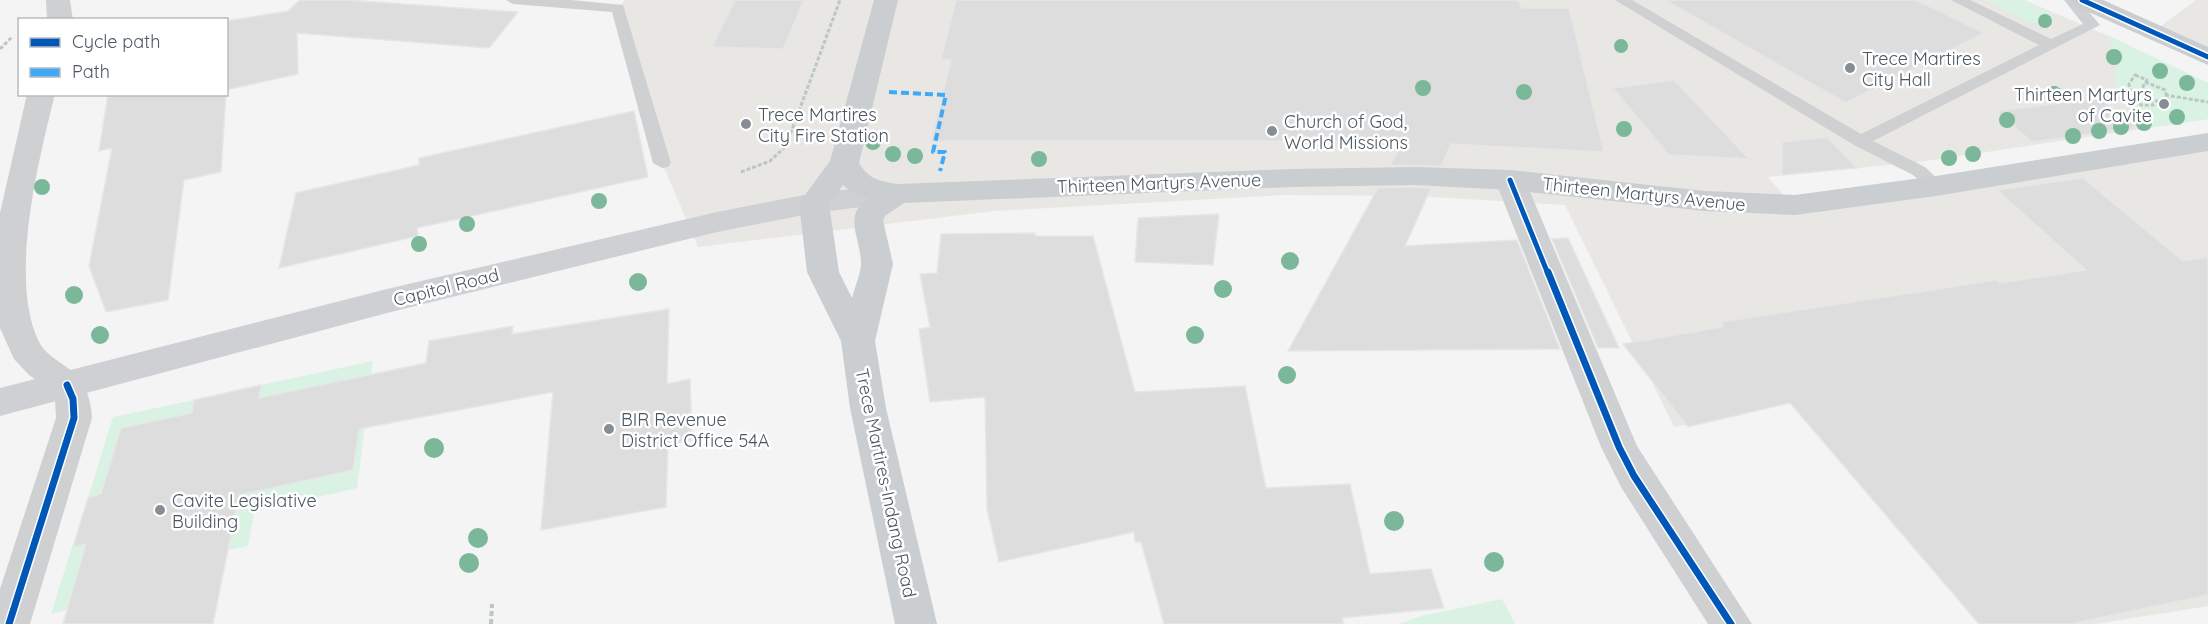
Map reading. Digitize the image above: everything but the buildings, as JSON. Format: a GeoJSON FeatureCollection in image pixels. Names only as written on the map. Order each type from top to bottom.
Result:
{"type":"FeatureCollection","features":[{"type":"Feature","properties":{"kind":"main road"},"geometry":{"type":"LineString","coordinates":[[814,203],[844,163],[885,0]]}},
{"type":"Feature","properties":{"kind":"main road"},"geometry":{"type":"LineString","coordinates":[[2082,0],[2208,57]]}},
{"type":"Feature","properties":{"kind":"main road","name":"Thirteen Martyrs Avenue"},"geometry":{"type":"LineString","coordinates":[[897,194],[1302,178],[1415,176],[1510,180],[1705,201],[1776,206],[1813,205],[2208,142]]}},
{"type":"Feature","properties":{"kind":"main road"},"geometry":{"type":"LineString","coordinates":[[844,163],[851,178],[863,188],[897,194]]}},
{"type":"Feature","properties":{"kind":"main road","name":"Capitol Road"},"geometry":{"type":"LineString","coordinates":[[0,402],[387,301],[717,222],[814,203],[897,194]]}},
{"type":"Feature","properties":{"kind":"main road","name":"Trece Martires-Indang Road"},"geometry":{"type":"LineString","coordinates":[[858,341],[877,264],[868,220],[873,209],[897,194]]}},
{"type":"Feature","properties":{"kind":"main road","name":"Trece Martires-Indang Road"},"geometry":{"type":"LineString","coordinates":[[814,203],[823,272],[858,341],[868,408],[916,624]]}},
{"type":"Feature","properties":{"kind":"street"},"geometry":{"type":"LineString","coordinates":[[58,0],[60,18]]}},
{"type":"Feature","properties":{"kind":"street"},"geometry":{"type":"LineString","coordinates":[[9,624],[74,418],[74,399],[67,385],[26,350],[10,309],[7,284],[6,254],[9,223],[40,96]]}},
{"type":"Feature","properties":{"kind":"street"},"geometry":{"type":"LineString","coordinates":[[1510,180],[1619,447],[1634,476],[1731,624]]}},
{"type":"Feature","properties":{"kind":"lane"},"geometry":{"type":"LineString","coordinates":[[513,0],[621,4],[662,163]]}},
{"type":"Feature","properties":{"kind":"lane"},"geometry":{"type":"LineString","coordinates":[[1622,0],[1860,141],[1919,171],[1936,186]]}},
{"type":"Feature","properties":{"kind":"lane"},"geometry":{"type":"LineString","coordinates":[[1958,0],[2051,45]]}},
{"type":"Feature","properties":{"kind":"lane"},"geometry":{"type":"LineString","coordinates":[[1860,141],[2092,25],[2071,0]]}},
{"type":"Feature","properties":{"kind":"path"},"geometry":{"type":"LineString","coordinates":[[741,172],[770,161],[786,146],[840,0]]}},
{"type":"Feature","properties":{"kind":"path"},"geometry":{"type":"LineString","coordinates":[[0,49],[12,37]]}},
{"type":"Feature","properties":{"kind":"path"},"geometry":{"type":"LineString","coordinates":[[2145,82],[2141,90],[2149,101],[2152,105],[2141,105],[2129,88],[2135,75],[2164,90],[2168,101],[2149,101]]}},
{"type":"Feature","properties":{"kind":"path"},"geometry":{"type":"LineString","coordinates":[[2165,95],[2208,102]]}},
{"type":"Feature","properties":{"kind":"path"},"geometry":{"type":"LineString","coordinates":[[491,624],[492,604]]}},
{"type":"Feature","properties":{"kind":"shaded area"},"geometry":{"type":"Polygon","coordinates":[[[625,0],[2024,0],[2109,36],[2208,83],[2208,119],[1919,162],[1768,177],[1792,205],[2208,142],[2208,606],[2096,624],[1979,624],[1790,403],[1674,427],[1565,205],[1417,196],[1284,195],[994,211],[698,247],[662,163],[618,8],[625,0]]]}},
{"type":"Feature","properties":{"kind":"shaded area"},"geometry":{"type":"Polygon","coordinates":[[[2196,0],[2208,0],[2208,57],[2153,32],[2196,0]]]}},
{"type":"Feature","properties":{"kind":"green space"},"geometry":{"type":"Polygon","coordinates":[[[1986,0],[2024,0],[2052,14],[2054,21],[2037,23],[2028,21],[1986,0]]]}},
{"type":"Feature","properties":{"kind":"green space"},"geometry":{"type":"Polygon","coordinates":[[[2109,36],[2208,83],[2208,119],[2149,128],[2127,107],[2117,92],[2114,84],[2118,65],[2109,36]]]}},
{"type":"Feature","properties":{"kind":"green space"},"geometry":{"type":"Polygon","coordinates":[[[373,361],[357,488],[254,512],[248,546],[228,550],[239,495],[353,470],[368,376],[259,398],[261,385],[373,361]]]}},
{"type":"Feature","properties":{"kind":"green space"},"geometry":{"type":"Polygon","coordinates":[[[194,400],[192,413],[121,428],[101,494],[88,498],[113,417],[194,400]]]}},
{"type":"Feature","properties":{"kind":"green space"},"geometry":{"type":"Polygon","coordinates":[[[86,544],[67,610],[51,614],[72,547],[86,544]]]}},
{"type":"Feature","properties":{"kind":"green space"},"geometry":{"type":"Polygon","coordinates":[[[1502,599],[1515,624],[1399,624],[1421,616],[1502,599]]]}},
{"type":"Feature","properties":{"kind":"marked path"},"geometry":{"type":"LineString","coordinates":[[889,92],[946,95],[933,152],[945,152],[940,171]]}},
{"type":"Feature","properties":{"kind":"cycle path"},"geometry":{"type":"LineString","coordinates":[[2082,0],[2208,57]]}},
{"type":"Feature","properties":{"kind":"cycle path"},"geometry":{"type":"LineString","coordinates":[[1510,180],[1619,447],[1634,476],[1731,624]]}},
{"type":"Feature","properties":{"kind":"cycle path"},"geometry":{"type":"LineString","coordinates":[[9,624],[74,418],[73,399],[67,385]]}},
{"type":"Feature","properties":{"kind":"place","name":"Trece Martires City Hall"},"geometry":{"type":"Point","coordinates":[1850,68]}},
{"type":"Feature","properties":{"kind":"place","name":"Thirteen Martyrs of Cavite"},"geometry":{"type":"Point","coordinates":[2164,104]}},
{"type":"Feature","properties":{"kind":"place","name":"Trece Martires City Fire Station"},"geometry":{"type":"Point","coordinates":[746,124]}},
{"type":"Feature","properties":{"kind":"place","name":"Church of God, World Missions"},"geometry":{"type":"Point","coordinates":[1272,131]}},
{"type":"Feature","properties":{"kind":"place","name":"BIR Revenue District Office 54A"},"geometry":{"type":"Point","coordinates":[609,429]}},
{"type":"Feature","properties":{"kind":"place","name":"Cavite Legislative Building"},"geometry":{"type":"Point","coordinates":[160,510]}}]}
